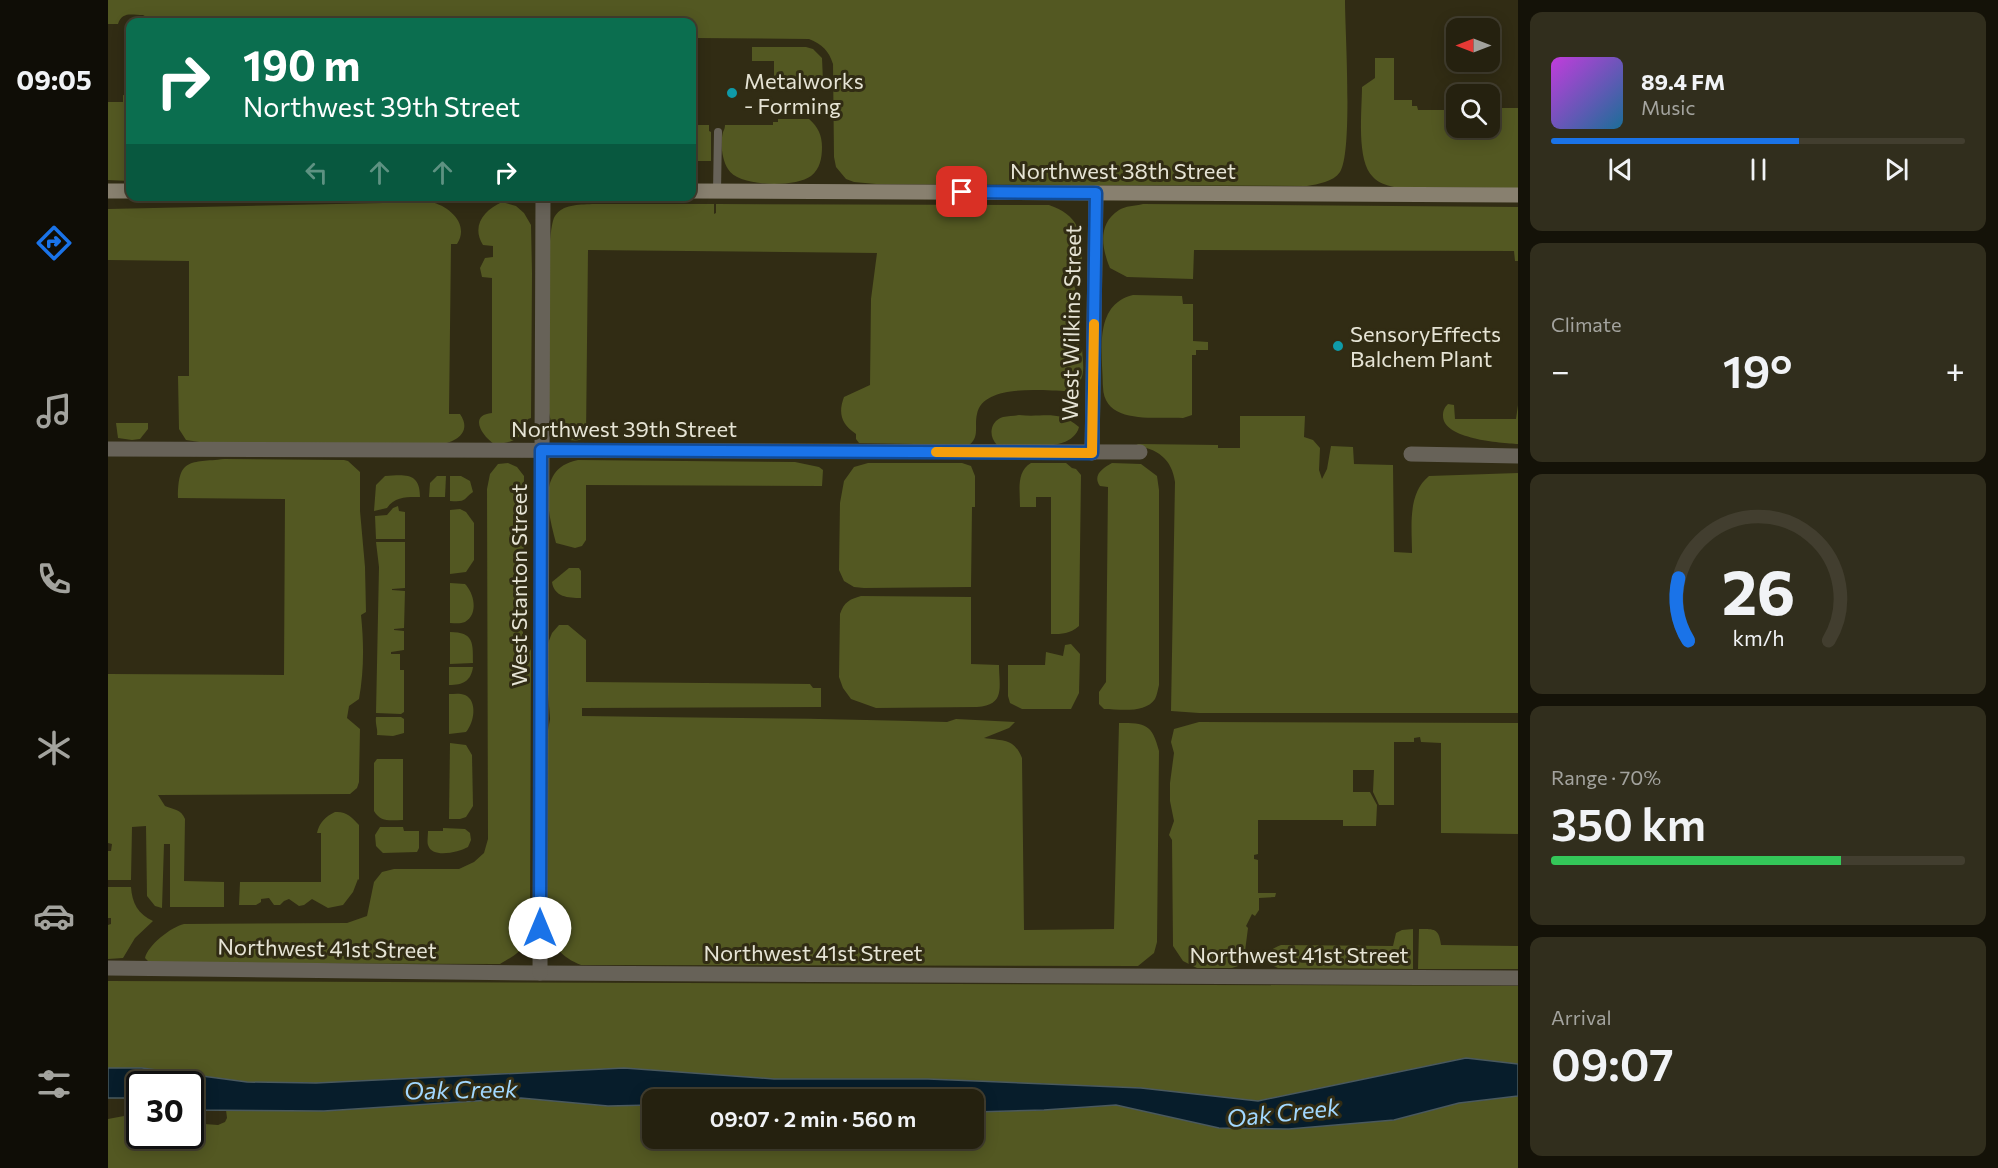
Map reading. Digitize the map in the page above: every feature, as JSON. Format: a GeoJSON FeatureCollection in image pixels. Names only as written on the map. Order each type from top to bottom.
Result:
{"type":"FeatureCollection","features":[{"type":"Feature","properties":{"kind":"main road"},"geometry":{"type":"LineString","coordinates":[[108,191],[126,191]]}},
{"type":"Feature","properties":{"kind":"main road","name":"Northwest 38th Street"},"geometry":{"type":"LineString","coordinates":[[696,191],[1518,195]]}},
{"type":"Feature","properties":{"kind":"street","name":"West Wilkins Street"},"geometry":{"type":"LineString","coordinates":[[1092,453],[1096,193]]}},
{"type":"Feature","properties":{"kind":"street","name":"West Stanton Street"},"geometry":{"type":"LineString","coordinates":[[540,973],[543,201]]}},
{"type":"Feature","properties":{"kind":"street","name":"Northwest 39th Street"},"geometry":{"type":"LineString","coordinates":[[108,449],[1140,452]]}},
{"type":"Feature","properties":{"kind":"street"},"geometry":{"type":"LineString","coordinates":[[1411,454],[1518,456]]}},
{"type":"Feature","properties":{"kind":"street","name":"Northwest 41st Street"},"geometry":{"type":"LineString","coordinates":[[108,968],[540,973],[1518,978]]}},
{"type":"Feature","properties":{"kind":"lane"},"geometry":{"type":"LineString","coordinates":[[717,132],[717,191]]}},
{"type":"Feature","properties":{"kind":"green space"},"geometry":{"type":"Polygon","coordinates":[[[108,0],[1345,0],[1346,141],[1340,172],[1325,182],[1307,186],[876,184],[854,182],[846,179],[836,167],[834,157],[833,64],[824,48],[809,39],[696,38],[696,18],[148,18],[131,14],[122,17],[118,24],[108,24],[108,0]]]}},
{"type":"Feature","properties":{"kind":"green space"},"geometry":{"type":"Polygon","coordinates":[[[752,47],[813,49],[822,58],[823,81],[791,81],[791,85],[774,86],[774,61],[752,61],[752,47]]]}},
{"type":"Feature","properties":{"kind":"green space"},"geometry":{"type":"Polygon","coordinates":[[[1375,58],[1394,58],[1394,100],[1412,100],[1412,106],[1417,106],[1418,110],[1446,110],[1446,138],[1500,138],[1500,108],[1518,108],[1518,188],[1394,187],[1382,184],[1375,179],[1364,159],[1361,121],[1362,87],[1375,78],[1375,58]]]}},
{"type":"Feature","properties":{"kind":"green space"},"geometry":{"type":"Polygon","coordinates":[[[123,95],[126,95],[126,181],[108,180],[108,102],[123,102],[123,95]]]}},
{"type":"Feature","properties":{"kind":"green space"},"geometry":{"type":"Polygon","coordinates":[[[778,119],[809,119],[817,128],[822,151],[817,170],[803,180],[780,184],[754,182],[734,175],[728,169],[723,156],[722,141],[725,125],[773,125],[773,122],[778,122],[778,119]]]}},
{"type":"Feature","properties":{"kind":"green space"},"geometry":{"type":"Polygon","coordinates":[[[696,125],[709,125],[711,161],[696,161],[696,125]]]}},
{"type":"Feature","properties":{"kind":"green space"},"geometry":{"type":"Polygon","coordinates":[[[431,202],[451,212],[456,217],[461,230],[457,244],[451,244],[449,414],[460,414],[464,426],[461,435],[441,444],[206,443],[186,440],[179,429],[178,376],[189,376],[189,261],[108,260],[108,209],[431,202]]]}},
{"type":"Feature","properties":{"kind":"green space"},"geometry":{"type":"Polygon","coordinates":[[[502,202],[516,206],[524,213],[531,225],[531,418],[528,419],[523,431],[516,439],[494,444],[485,436],[479,421],[481,417],[492,413],[492,278],[482,277],[480,268],[485,258],[493,257],[493,246],[483,245],[478,231],[485,214],[502,202]]]}},
{"type":"Feature","properties":{"kind":"green space"},"geometry":{"type":"Polygon","coordinates":[[[714,204],[714,214],[716,204],[1049,205],[1067,214],[1080,234],[1082,262],[1075,268],[1076,342],[1082,348],[1083,374],[1078,383],[1067,391],[1015,391],[990,397],[982,404],[977,414],[976,435],[969,445],[859,443],[856,434],[844,422],[841,408],[844,397],[870,385],[871,299],[877,253],[588,250],[586,436],[577,440],[568,439],[556,431],[549,413],[549,249],[552,228],[558,212],[571,206],[714,204]]]}},
{"type":"Feature","properties":{"kind":"green space"},"geometry":{"type":"Polygon","coordinates":[[[1143,204],[1518,207],[1518,261],[1515,261],[1514,251],[1194,250],[1193,279],[1127,277],[1110,268],[1105,253],[1104,229],[1107,222],[1119,210],[1143,204]]]}},
{"type":"Feature","properties":{"kind":"green space"},"geometry":{"type":"Polygon","coordinates":[[[1133,295],[1182,296],[1183,304],[1193,304],[1193,341],[1208,342],[1208,350],[1196,350],[1196,355],[1192,355],[1192,415],[1183,418],[1134,416],[1112,408],[1106,399],[1103,387],[1102,346],[1105,320],[1111,309],[1120,301],[1133,295]]]}},
{"type":"Feature","properties":{"kind":"green space"},"geometry":{"type":"Polygon","coordinates":[[[1448,404],[1454,405],[1455,419],[1516,419],[1518,405],[1518,444],[1474,438],[1452,430],[1446,424],[1443,416],[1448,404]]]}},
{"type":"Feature","properties":{"kind":"green space"},"geometry":{"type":"Polygon","coordinates":[[[1057,416],[1079,427],[1074,436],[1056,445],[997,445],[992,437],[995,422],[1003,417],[1057,416]]]}},
{"type":"Feature","properties":{"kind":"green space"},"geometry":{"type":"Polygon","coordinates":[[[1240,416],[1305,416],[1304,437],[1313,440],[1320,448],[1319,470],[1322,479],[1327,469],[1331,446],[1353,447],[1354,464],[1393,465],[1394,552],[1412,553],[1414,501],[1422,483],[1429,476],[1518,473],[1518,713],[1199,713],[1171,711],[1175,482],[1171,467],[1162,456],[1150,449],[1135,446],[1138,444],[1218,445],[1218,448],[1240,448],[1240,416]]]}},
{"type":"Feature","properties":{"kind":"green space"},"geometry":{"type":"Polygon","coordinates":[[[116,423],[148,423],[148,429],[140,439],[118,438],[116,423]]]}},
{"type":"Feature","properties":{"kind":"green space"},"geometry":{"type":"Polygon","coordinates":[[[224,459],[344,460],[360,472],[366,612],[361,615],[363,657],[359,699],[349,706],[347,718],[360,729],[359,782],[357,788],[350,794],[158,795],[165,806],[179,812],[185,819],[184,881],[224,882],[224,907],[170,907],[170,844],[164,844],[162,908],[155,906],[147,896],[146,826],[132,827],[131,880],[108,880],[108,851],[111,851],[112,844],[108,843],[108,674],[284,675],[285,499],[178,498],[180,475],[188,465],[195,462],[224,459]]]}},
{"type":"Feature","properties":{"kind":"green space"},"geometry":{"type":"Polygon","coordinates":[[[578,460],[795,462],[823,470],[822,486],[586,485],[586,540],[582,546],[575,548],[556,543],[548,506],[548,493],[550,482],[556,472],[565,465],[578,460]]]}},
{"type":"Feature","properties":{"kind":"green space"},"geometry":{"type":"Polygon","coordinates":[[[508,463],[517,467],[524,476],[523,644],[528,645],[531,651],[530,920],[526,943],[519,951],[500,964],[150,963],[145,958],[155,942],[184,924],[347,923],[367,916],[374,882],[382,872],[394,869],[459,869],[474,862],[484,853],[488,839],[487,489],[490,474],[498,464],[508,463]]]}},
{"type":"Feature","properties":{"kind":"green space"},"geometry":{"type":"Polygon","coordinates":[[[868,463],[962,463],[971,466],[975,476],[975,507],[972,507],[971,587],[864,588],[854,587],[844,581],[839,570],[840,503],[844,481],[854,467],[868,463]]]}},
{"type":"Feature","properties":{"kind":"green space"},"geometry":{"type":"Polygon","coordinates":[[[1031,463],[1066,463],[1081,475],[1079,626],[1066,633],[1051,634],[1051,497],[1036,497],[1036,507],[1020,507],[1021,476],[1031,463]]]}},
{"type":"Feature","properties":{"kind":"green space"},"geometry":{"type":"Polygon","coordinates":[[[1112,463],[1141,464],[1157,476],[1159,490],[1159,685],[1151,704],[1131,710],[1104,709],[1099,704],[1099,692],[1106,682],[1108,487],[1100,486],[1097,478],[1102,470],[1112,463]]]}},
{"type":"Feature","properties":{"kind":"green space"},"geometry":{"type":"Polygon","coordinates":[[[385,476],[405,476],[414,479],[420,497],[398,499],[387,508],[374,511],[376,485],[385,476]]]}},
{"type":"Feature","properties":{"kind":"green space"},"geometry":{"type":"Polygon","coordinates":[[[437,476],[446,476],[445,497],[429,497],[430,483],[437,476]]]}},
{"type":"Feature","properties":{"kind":"green space"},"geometry":{"type":"Polygon","coordinates":[[[450,476],[461,476],[470,481],[473,492],[462,501],[450,501],[450,476]]]}},
{"type":"Feature","properties":{"kind":"green space"},"geometry":{"type":"Polygon","coordinates":[[[398,506],[399,511],[405,512],[405,539],[376,539],[375,516],[387,515],[398,506]]]}},
{"type":"Feature","properties":{"kind":"green space"},"geometry":{"type":"Polygon","coordinates":[[[460,509],[466,512],[474,523],[474,560],[466,572],[450,574],[450,510],[460,509]]]}},
{"type":"Feature","properties":{"kind":"green space"},"geometry":{"type":"Polygon","coordinates":[[[376,542],[405,542],[405,588],[392,589],[405,591],[404,628],[394,629],[404,631],[404,650],[391,652],[391,654],[400,654],[400,670],[404,670],[404,712],[401,714],[376,713],[379,567],[376,542]]]}},
{"type":"Feature","properties":{"kind":"green space"},"geometry":{"type":"Polygon","coordinates":[[[569,568],[579,568],[581,571],[581,598],[562,596],[553,587],[552,582],[569,568]]]}},
{"type":"Feature","properties":{"kind":"green space"},"geometry":{"type":"Polygon","coordinates":[[[450,583],[465,584],[473,598],[474,609],[465,622],[450,623],[450,583]]]}},
{"type":"Feature","properties":{"kind":"green space"},"geometry":{"type":"Polygon","coordinates":[[[861,596],[971,597],[971,664],[999,665],[1000,687],[997,699],[986,706],[977,707],[876,708],[851,699],[839,677],[840,614],[848,602],[861,596]]]}},
{"type":"Feature","properties":{"kind":"green space"},"geometry":{"type":"Polygon","coordinates":[[[559,625],[568,625],[586,640],[586,682],[810,684],[813,688],[821,688],[821,707],[582,708],[582,716],[947,722],[956,719],[1015,722],[1009,728],[984,738],[1002,740],[1011,744],[1022,758],[1024,930],[1114,929],[1119,723],[1146,727],[1154,735],[1159,751],[1157,942],[1154,953],[1138,966],[581,965],[574,962],[559,950],[546,926],[547,736],[550,719],[548,643],[552,633],[559,625]]]}},
{"type":"Feature","properties":{"kind":"green space"},"geometry":{"type":"Polygon","coordinates":[[[450,632],[464,634],[468,637],[472,644],[473,663],[450,664],[450,632]]]}},
{"type":"Feature","properties":{"kind":"green space"},"geometry":{"type":"Polygon","coordinates":[[[1071,644],[1080,654],[1079,693],[1071,709],[1022,709],[1010,703],[1008,665],[1045,665],[1046,652],[1063,656],[1065,645],[1071,644]]]}},
{"type":"Feature","properties":{"kind":"green space"},"geometry":{"type":"Polygon","coordinates":[[[449,667],[473,667],[466,681],[449,685],[449,667]]]}},
{"type":"Feature","properties":{"kind":"green space"},"geometry":{"type":"Polygon","coordinates":[[[449,694],[465,695],[472,702],[473,718],[466,732],[449,734],[449,694]]]}},
{"type":"Feature","properties":{"kind":"green space"},"geometry":{"type":"Polygon","coordinates":[[[376,717],[401,717],[404,719],[404,733],[393,736],[377,735],[376,717]]]}},
{"type":"Feature","properties":{"kind":"green space"},"geometry":{"type":"Polygon","coordinates":[[[1199,722],[1518,723],[1518,834],[1441,833],[1441,743],[1421,742],[1420,737],[1414,738],[1414,742],[1394,742],[1394,805],[1379,805],[1373,792],[1374,770],[1353,770],[1353,792],[1370,792],[1377,805],[1376,826],[1343,826],[1343,820],[1258,820],[1258,854],[1254,855],[1254,859],[1258,860],[1258,893],[1276,893],[1275,897],[1259,898],[1259,910],[1255,916],[1252,914],[1246,926],[1248,928],[1244,959],[1238,966],[1197,968],[1183,961],[1173,946],[1172,840],[1169,835],[1174,821],[1170,801],[1170,783],[1174,753],[1171,742],[1174,729],[1199,722]]]}},
{"type":"Feature","properties":{"kind":"green space"},"geometry":{"type":"Polygon","coordinates":[[[450,743],[466,745],[472,755],[473,806],[466,817],[460,819],[449,819],[450,743]]]}},
{"type":"Feature","properties":{"kind":"green space"},"geometry":{"type":"Polygon","coordinates":[[[377,759],[403,759],[403,820],[383,819],[374,811],[374,763],[377,759]]]}},
{"type":"Feature","properties":{"kind":"green space"},"geometry":{"type":"Polygon","coordinates":[[[335,812],[348,815],[359,825],[359,880],[343,905],[328,908],[312,899],[299,906],[289,899],[280,905],[274,905],[269,898],[261,899],[261,902],[256,905],[239,905],[240,882],[321,882],[321,833],[317,833],[323,820],[335,812]]]}},
{"type":"Feature","properties":{"kind":"green space"},"geometry":{"type":"Polygon","coordinates":[[[380,827],[403,827],[404,831],[419,831],[417,852],[383,853],[376,846],[375,835],[380,827]]]}},
{"type":"Feature","properties":{"kind":"green space"},"geometry":{"type":"Polygon","coordinates":[[[443,828],[465,829],[470,833],[471,840],[468,847],[446,853],[430,849],[428,831],[443,831],[443,828]]]}},
{"type":"Feature","properties":{"kind":"green space"},"geometry":{"type":"Polygon","coordinates":[[[108,887],[131,887],[137,907],[143,915],[153,921],[135,938],[123,958],[108,959],[108,925],[111,924],[111,918],[108,918],[108,887]]]}},
{"type":"Feature","properties":{"kind":"green space"},"geometry":{"type":"Polygon","coordinates":[[[1413,929],[1413,969],[1278,968],[1266,959],[1270,951],[1281,945],[1393,946],[1396,933],[1413,929]]]}},
{"type":"Feature","properties":{"kind":"green space"},"geometry":{"type":"Polygon","coordinates":[[[1419,929],[1437,932],[1441,945],[1518,946],[1518,969],[1418,969],[1419,929]]]}},
{"type":"Feature","properties":{"kind":"green space"},"geometry":{"type":"Polygon","coordinates":[[[108,981],[1518,986],[1518,1064],[1465,1058],[1258,1101],[1141,1088],[928,1079],[316,1083],[247,1082],[204,1076],[204,1071],[108,1068],[108,981]]]}},
{"type":"Feature","properties":{"kind":"green space"},"geometry":{"type":"Polygon","coordinates":[[[1518,1096],[1518,1168],[108,1168],[108,1119],[126,1116],[126,1149],[204,1149],[204,1124],[218,1125],[225,1122],[226,1110],[324,1111],[521,1098],[608,1106],[642,1105],[642,1149],[984,1149],[984,1112],[1116,1105],[1219,1128],[1394,1120],[1459,1103],[1518,1096]]]}},
{"type":"Feature","properties":{"kind":"water","name":"Oak Creek"},"geometry":{"type":"Polygon","coordinates":[[[1466,1058],[1518,1064],[1518,1096],[1459,1103],[1394,1120],[1289,1129],[1219,1128],[1116,1105],[984,1112],[984,1089],[642,1089],[642,1105],[608,1106],[521,1098],[324,1111],[204,1110],[204,1076],[247,1082],[316,1083],[624,1068],[774,1079],[928,1079],[1141,1088],[1258,1101],[1466,1058]]]}},
{"type":"Feature","properties":{"kind":"water","name":"Oak Creek"},"geometry":{"type":"Polygon","coordinates":[[[108,1068],[142,1068],[164,1071],[126,1071],[126,1099],[108,1098],[108,1068]]]}},
{"type":"Feature","properties":{"kind":"slow traffic"},"geometry":{"type":"LineString","coordinates":[[936,452],[1092,453],[1094,324]]}},
{"type":"Feature","properties":{"kind":"place","name":"Metalworks - Forming"},"geometry":{"type":"Point","coordinates":[732,93]}},
{"type":"Feature","properties":{"kind":"place","name":"SensoryEffects Balchem Plant"},"geometry":{"type":"Point","coordinates":[1338,346]}},
{"type":"Feature","properties":{"kind":"route"},"geometry":{"type":"LineString","coordinates":[[540,928],[541,450],[1092,453],[1096,193],[962,192]]}}]}
